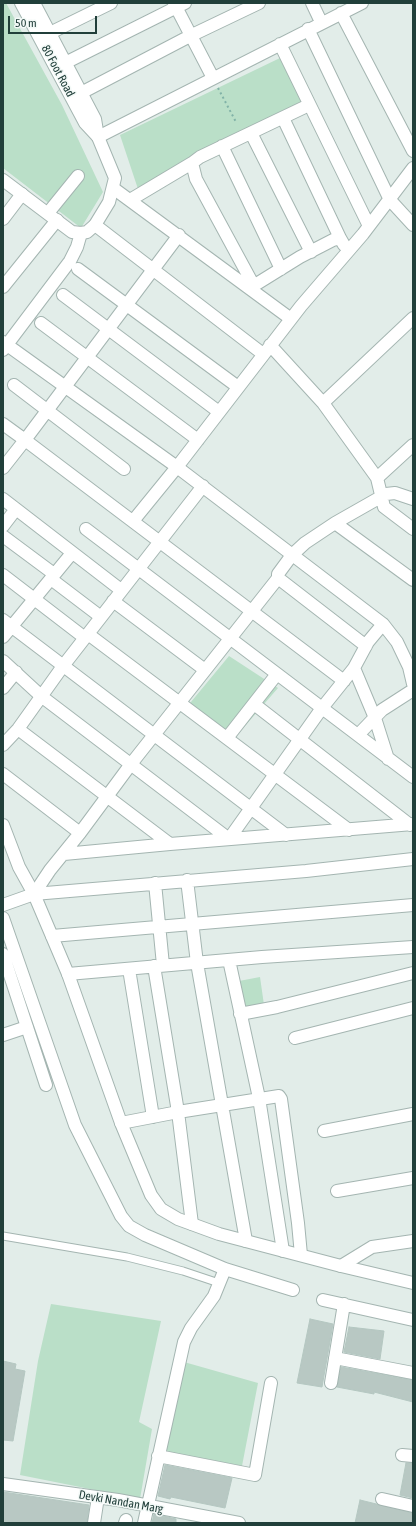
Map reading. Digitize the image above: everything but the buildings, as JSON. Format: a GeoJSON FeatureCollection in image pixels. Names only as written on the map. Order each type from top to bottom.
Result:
{"type":"FeatureCollection","features":[{"type":"Feature","properties":{"kind":"street","name":"80 Foot Road"},"geometry":{"type":"LineString","coordinates":[[21,3],[85,124],[98,136]]}},
{"type":"Feature","properties":{"kind":"street"},"geometry":{"type":"LineString","coordinates":[[50,33],[111,3]]}},
{"type":"Feature","properties":{"kind":"street"},"geometry":{"type":"LineString","coordinates":[[81,93],[190,36],[259,3]]}},
{"type":"Feature","properties":{"kind":"street"},"geometry":{"type":"LineString","coordinates":[[312,3],[321,22]]}},
{"type":"Feature","properties":{"kind":"street"},"geometry":{"type":"LineString","coordinates":[[98,136],[321,22],[362,3]]}},
{"type":"Feature","properties":{"kind":"street","name":"80 Foot Road"},"geometry":{"type":"LineString","coordinates":[[37,4],[65,63],[95,119],[98,136],[114,183]]}},
{"type":"Feature","properties":{"kind":"street"},"geometry":{"type":"LineString","coordinates":[[65,63],[178,5],[190,36],[214,78]]}},
{"type":"Feature","properties":{"kind":"street"},"geometry":{"type":"LineString","coordinates":[[341,13],[413,151]]}},
{"type":"Feature","properties":{"kind":"street"},"geometry":{"type":"LineString","coordinates":[[308,29],[390,200],[413,225]]}},
{"type":"Feature","properties":{"kind":"street"},"geometry":{"type":"LineString","coordinates":[[280,44],[369,226]]}},
{"type":"Feature","properties":{"kind":"street"},"geometry":{"type":"LineString","coordinates":[[130,200],[195,160],[310,105]]}},
{"type":"Feature","properties":{"kind":"street"},"geometry":{"type":"LineString","coordinates":[[283,118],[340,238],[348,251]]}},
{"type":"Feature","properties":{"kind":"street"},"geometry":{"type":"LineString","coordinates":[[251,133],[311,252]]}},
{"type":"Feature","properties":{"kind":"street"},"geometry":{"type":"LineString","coordinates":[[222,146],[282,269]]}},
{"type":"Feature","properties":{"kind":"street"},"geometry":{"type":"LineString","coordinates":[[192,163],[196,179],[252,287]]}},
{"type":"Feature","properties":{"kind":"street"},"geometry":{"type":"LineString","coordinates":[[133,521],[177,467],[317,285],[369,226],[413,168]]}},
{"type":"Feature","properties":{"kind":"street"},"geometry":{"type":"LineString","coordinates":[[3,287],[53,216],[78,176]]}},
{"type":"Feature","properties":{"kind":"street"},"geometry":{"type":"LineString","coordinates":[[3,180],[53,216],[72,232],[87,232],[95,225],[109,202],[114,183]]}},
{"type":"Feature","properties":{"kind":"street"},"geometry":{"type":"LineString","coordinates":[[114,183],[130,200],[252,287],[291,319]]}},
{"type":"Feature","properties":{"kind":"street"},"geometry":{"type":"LineString","coordinates":[[3,219],[22,194]]}},
{"type":"Feature","properties":{"kind":"street"},"geometry":{"type":"LineString","coordinates":[[95,225],[153,270],[267,350],[323,402],[377,478],[384,507],[413,528]]}},
{"type":"Feature","properties":{"kind":"street"},"geometry":{"type":"LineString","coordinates":[[81,232],[77,247],[70,261],[4,346],[65,386],[203,486],[383,624],[397,642],[409,667],[413,684]]}},
{"type":"Feature","properties":{"kind":"street"},"geometry":{"type":"LineString","coordinates":[[3,468],[126,304],[180,235]]}},
{"type":"Feature","properties":{"kind":"street"},"geometry":{"type":"LineString","coordinates":[[252,287],[311,252],[340,238]]}},
{"type":"Feature","properties":{"kind":"street"},"geometry":{"type":"LineString","coordinates":[[78,269],[238,387]]}},
{"type":"Feature","properties":{"kind":"street"},"geometry":{"type":"LineString","coordinates":[[63,295],[219,412]]}},
{"type":"Feature","properties":{"kind":"street"},"geometry":{"type":"LineString","coordinates":[[323,402],[413,318]]}},
{"type":"Feature","properties":{"kind":"street"},"geometry":{"type":"LineString","coordinates":[[41,323],[198,440]]}},
{"type":"Feature","properties":{"kind":"street"},"geometry":{"type":"LineString","coordinates":[[14,385],[124,469]]}},
{"type":"Feature","properties":{"kind":"street"},"geometry":{"type":"LineString","coordinates":[[3,424],[344,681]]}},
{"type":"Feature","properties":{"kind":"street"},"geometry":{"type":"LineString","coordinates":[[377,478],[413,445]]}},
{"type":"Feature","properties":{"kind":"street"},"geometry":{"type":"LineString","coordinates":[[3,745],[18,728],[101,616],[203,486]]}},
{"type":"Feature","properties":{"kind":"street"},"geometry":{"type":"LineString","coordinates":[[34,894],[50,870],[107,798],[131,764],[278,578],[280,571],[292,555],[317,534],[381,497],[396,493],[413,499]]}},
{"type":"Feature","properties":{"kind":"street"},"geometry":{"type":"LineString","coordinates":[[3,499],[121,590]]}},
{"type":"Feature","properties":{"kind":"street"},"geometry":{"type":"LineString","coordinates":[[3,526],[16,510]]}},
{"type":"Feature","properties":{"kind":"street"},"geometry":{"type":"LineString","coordinates":[[335,523],[413,580]]}},
{"type":"Feature","properties":{"kind":"street"},"geometry":{"type":"LineString","coordinates":[[86,529],[413,777]]}},
{"type":"Feature","properties":{"kind":"street"},"geometry":{"type":"LineString","coordinates":[[3,536],[101,616]]}},
{"type":"Feature","properties":{"kind":"street"},"geometry":{"type":"LineString","coordinates":[[3,637],[7,623],[35,599],[72,553]]}},
{"type":"Feature","properties":{"kind":"street"},"geometry":{"type":"LineString","coordinates":[[3,575],[228,738],[349,830]]}},
{"type":"Feature","properties":{"kind":"street"},"geometry":{"type":"LineString","coordinates":[[278,578],[366,646]]}},
{"type":"Feature","properties":{"kind":"street"},"geometry":{"type":"LineString","coordinates":[[113,601],[206,670]]}},
{"type":"Feature","properties":{"kind":"street"},"geometry":{"type":"LineString","coordinates":[[7,623],[286,835]]}},
{"type":"Feature","properties":{"kind":"street"},"geometry":{"type":"LineString","coordinates":[[229,839],[322,708],[354,668],[366,646],[383,624]]}},
{"type":"Feature","properties":{"kind":"street"},"geometry":{"type":"LineString","coordinates":[[3,661],[42,696],[229,839]]}},
{"type":"Feature","properties":{"kind":"street"},"geometry":{"type":"LineString","coordinates":[[354,668],[375,718],[388,759]]}},
{"type":"Feature","properties":{"kind":"street"},"geometry":{"type":"LineString","coordinates":[[3,688],[16,672]]}},
{"type":"Feature","properties":{"kind":"street"},"geometry":{"type":"LineString","coordinates":[[228,738],[277,674]]}},
{"type":"Feature","properties":{"kind":"street"},"geometry":{"type":"LineString","coordinates":[[358,736],[382,710],[413,690]]}},
{"type":"Feature","properties":{"kind":"street"},"geometry":{"type":"LineString","coordinates":[[254,704],[411,825]]}},
{"type":"Feature","properties":{"kind":"street"},"geometry":{"type":"LineString","coordinates":[[18,728],[107,798],[170,844]]}},
{"type":"Feature","properties":{"kind":"street"},"geometry":{"type":"LineString","coordinates":[[3,774],[80,833]]}},
{"type":"Feature","properties":{"kind":"street"},"geometry":{"type":"LineString","coordinates":[[3,825],[19,867],[34,894],[68,974],[121,1123],[151,1195],[156,1202],[168,1214],[192,1224],[283,1251],[413,1283]]}},
{"type":"Feature","properties":{"kind":"street"},"geometry":{"type":"LineString","coordinates":[[64,854],[229,839],[411,825]]}},
{"type":"Feature","properties":{"kind":"street"},"geometry":{"type":"LineString","coordinates":[[3,905],[34,894],[306,871],[413,859]]}},
{"type":"Feature","properties":{"kind":"street"},"geometry":{"type":"LineString","coordinates":[[187,880],[198,963],[246,1241]]}},
{"type":"Feature","properties":{"kind":"street"},"geometry":{"type":"LineString","coordinates":[[155,883],[159,927],[158,965],[192,1224]]}},
{"type":"Feature","properties":{"kind":"street"},"geometry":{"type":"LineString","coordinates":[[52,936],[413,905]]}},
{"type":"Feature","properties":{"kind":"street"},"geometry":{"type":"LineString","coordinates":[[3,918],[75,1125],[121,1216],[129,1226],[145,1235],[225,1269],[294,1290]]}},
{"type":"Feature","properties":{"kind":"street"},"geometry":{"type":"LineString","coordinates":[[68,974],[158,965],[413,947]]}},
{"type":"Feature","properties":{"kind":"street"},"geometry":{"type":"LineString","coordinates":[[3,954],[46,1085]]}},
{"type":"Feature","properties":{"kind":"street"},"geometry":{"type":"LineString","coordinates":[[229,960],[259,1098],[283,1251]]}},
{"type":"Feature","properties":{"kind":"street"},"geometry":{"type":"LineString","coordinates":[[130,969],[153,1117]]}},
{"type":"Feature","properties":{"kind":"street"},"geometry":{"type":"LineString","coordinates":[[240,1014],[276,1007],[413,973]]}},
{"type":"Feature","properties":{"kind":"street"},"geometry":{"type":"LineString","coordinates":[[295,1038],[413,1008]]}},
{"type":"Feature","properties":{"kind":"street"},"geometry":{"type":"LineString","coordinates":[[3,1035],[27,1027]]}},
{"type":"Feature","properties":{"kind":"street"},"geometry":{"type":"LineString","coordinates":[[121,1123],[277,1096],[281,1099],[301,1255]]}},
{"type":"Feature","properties":{"kind":"street"},"geometry":{"type":"LineString","coordinates":[[324,1131],[413,1114]]}},
{"type":"Feature","properties":{"kind":"street"},"geometry":{"type":"LineString","coordinates":[[337,1191],[413,1178]]}},
{"type":"Feature","properties":{"kind":"street"},"geometry":{"type":"LineString","coordinates":[[341,1266],[372,1247],[413,1241]]}},
{"type":"Feature","properties":{"kind":"street"},"geometry":{"type":"LineString","coordinates":[[144,1523],[184,1342],[191,1328],[214,1296],[225,1269]]}},
{"type":"Feature","properties":{"kind":"street"},"geometry":{"type":"LineString","coordinates":[[323,1300],[413,1320]]}},
{"type":"Feature","properties":{"kind":"street"},"geometry":{"type":"LineString","coordinates":[[331,1383],[344,1304]]}},
{"type":"Feature","properties":{"kind":"street"},"geometry":{"type":"LineString","coordinates":[[335,1358],[413,1373]]}},
{"type":"Feature","properties":{"kind":"street"},"geometry":{"type":"LineString","coordinates":[[158,1456],[255,1475],[271,1382]]}},
{"type":"Feature","properties":{"kind":"street","name":"Devki Nandan Marg"},"geometry":{"type":"LineString","coordinates":[[3,1484],[98,1497],[239,1523]]}},
{"type":"Feature","properties":{"kind":"street"},"geometry":{"type":"LineString","coordinates":[[94,1523],[98,1497]]}},
{"type":"Feature","properties":{"kind":"street"},"geometry":{"type":"LineString","coordinates":[[382,1499],[413,1506]]}},
{"type":"Feature","properties":{"kind":"lane"},"geometry":{"type":"LineString","coordinates":[[3,1236],[128,1257],[183,1271],[219,1283]]}},
{"type":"Feature","properties":{"kind":"path"},"geometry":{"type":"LineString","coordinates":[[214,78],[236,122]]}},
{"type":"Feature","properties":{"kind":"green space"},"geometry":{"type":"Polygon","coordinates":[[[3,3],[6,3],[62,105],[103,192],[81,228],[3,168],[3,3]]]}},
{"type":"Feature","properties":{"kind":"green space"},"geometry":{"type":"Polygon","coordinates":[[[280,58],[308,110],[211,159],[139,192],[120,135],[280,58]]]}},
{"type":"Feature","properties":{"kind":"green space"},"geometry":{"type":"Polygon","coordinates":[[[229,656],[278,688],[232,741],[186,708],[229,656]]]}},
{"type":"Feature","properties":{"kind":"green space"},"geometry":{"type":"Polygon","coordinates":[[[260,977],[265,1012],[245,1015],[239,981],[260,977]]]}},
{"type":"Feature","properties":{"kind":"green space"},"geometry":{"type":"Polygon","coordinates":[[[51,1304],[161,1321],[139,1422],[152,1429],[140,1499],[20,1475],[38,1361],[51,1304]]]}},
{"type":"Feature","properties":{"kind":"green space"},"geometry":{"type":"Polygon","coordinates":[[[184,1362],[258,1383],[242,1466],[159,1450],[184,1362]]]}}]}
